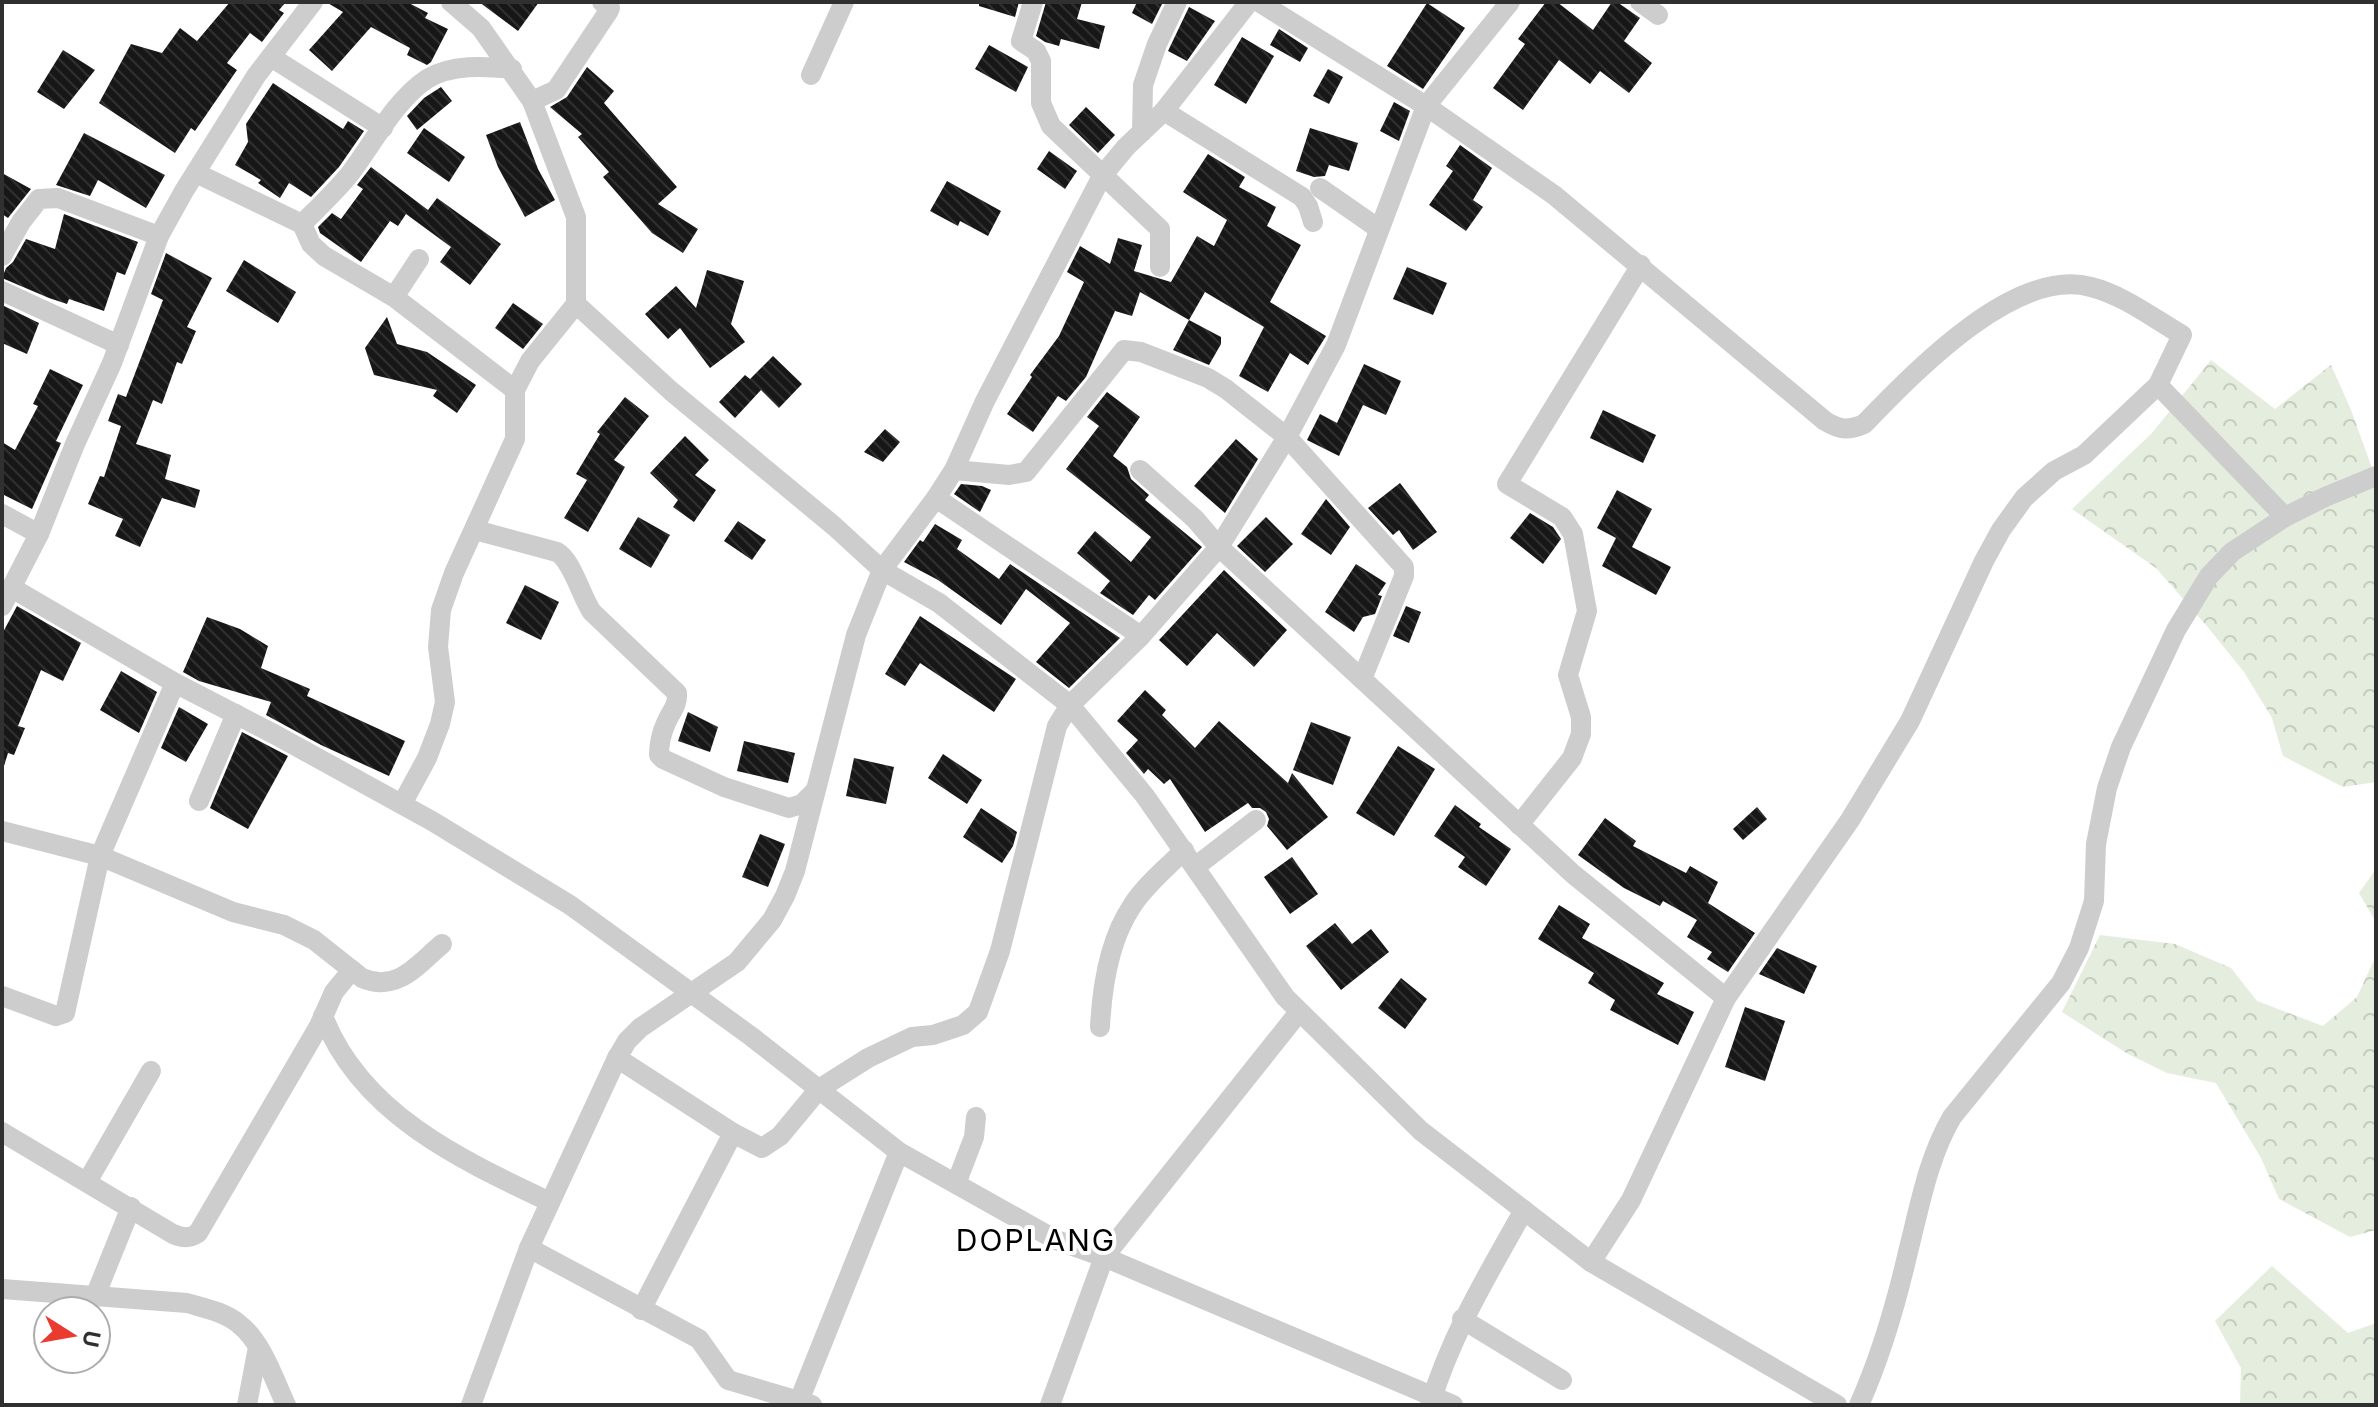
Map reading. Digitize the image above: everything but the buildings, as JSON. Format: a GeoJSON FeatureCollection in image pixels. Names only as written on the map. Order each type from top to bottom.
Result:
{"type":"FeatureCollection","features":[{"type":"Feature","properties":{"kind":"street"},"geometry":{"type":"LineString","coordinates":[[313,2],[256,76],[159,236],[119,345],[39,534],[7,597],[236,714],[402,804],[570,905],[692,993],[899,1152],[1056,1240],[1104,1257],[1431,1400],[1453,1405]]}},
{"type":"Feature","properties":{"kind":"street"},"geometry":{"type":"LineString","coordinates":[[402,804],[427,758],[440,724],[445,702],[438,647],[441,610],[454,573],[515,439],[515,390],[530,361],[576,304],[576,217],[532,101],[481,28],[451,2]]}},
{"type":"Feature","properties":{"kind":"street"},"geometry":{"type":"LineString","coordinates":[[532,101],[556,90],[574,65],[610,8],[602,2]]}},
{"type":"Feature","properties":{"kind":"street"},"geometry":{"type":"LineString","coordinates":[[811,75],[844,2]]}},
{"type":"Feature","properties":{"kind":"street"},"geometry":{"type":"LineString","coordinates":[[1033,2],[1021,41],[1036,51],[1041,61],[1043,111],[1051,126],[1160,229],[1160,267]]}},
{"type":"Feature","properties":{"kind":"street"},"geometry":{"type":"LineString","coordinates":[[1142,132],[1143,85],[1157,44],[1177,2]]}},
{"type":"Feature","properties":{"kind":"street"},"geometry":{"type":"LineString","coordinates":[[471,1405],[529,1248],[627,1041],[640,1028],[737,962],[772,920],[795,871],[856,635],[882,570],[954,470],[985,401],[1102,176],[1126,147],[1164,111],[1249,2]]}},
{"type":"Feature","properties":{"kind":"street"},"geometry":{"type":"LineString","coordinates":[[617,1058],[757,1147],[771,1144],[819,1089],[868,1058],[912,1037],[933,1035],[963,1025],[978,1012],[1000,951],[1057,726],[1070,705],[1141,636],[1222,542],[1287,437],[1336,345],[1426,106],[1510,2]]}},
{"type":"Feature","properties":{"kind":"street"},"geometry":{"type":"LineString","coordinates":[[1640,2],[1658,15]]}},
{"type":"Feature","properties":{"kind":"street"},"geometry":{"type":"LineString","coordinates":[[1269,5],[1426,106],[1554,195],[1839,429],[1852,429],[1864,424],[1925,362],[1967,327],[2030,293],[2065,284],[2093,287],[2182,335],[2158,385],[2084,455],[2054,471],[2024,498],[2001,530],[1910,721],[1850,820],[1726,998],[1631,1200],[1591,1262]]}},
{"type":"Feature","properties":{"kind":"street"},"geometry":{"type":"LineString","coordinates":[[271,57],[383,128]]}},
{"type":"Feature","properties":{"kind":"street"},"geometry":{"type":"LineString","coordinates":[[302,224],[347,178],[403,101],[428,79],[456,68],[491,66],[512,69]]}},
{"type":"Feature","properties":{"kind":"street"},"geometry":{"type":"LineString","coordinates":[[1164,111],[1302,197],[1313,222],[1325,192],[1379,229]]}},
{"type":"Feature","properties":{"kind":"street"},"geometry":{"type":"LineString","coordinates":[[196,173],[302,224],[311,244],[324,256],[394,297],[515,390]]}},
{"type":"Feature","properties":{"kind":"street"},"geometry":{"type":"LineString","coordinates":[[2,256],[21,222],[39,199],[58,198],[159,236]]}},
{"type":"Feature","properties":{"kind":"street"},"geometry":{"type":"LineString","coordinates":[[394,297],[419,259]]}},
{"type":"Feature","properties":{"kind":"street"},"geometry":{"type":"LineString","coordinates":[[1519,825],[1572,758],[1581,734],[1581,717],[1568,675],[1587,611],[1573,534],[1562,517],[1507,484],[1641,265]]}},
{"type":"Feature","properties":{"kind":"street"},"geometry":{"type":"LineString","coordinates":[[2,291],[119,345]]}},
{"type":"Feature","properties":{"kind":"street"},"geometry":{"type":"LineString","coordinates":[[576,304],[671,391],[882,570],[939,603],[1070,705],[1145,796],[1272,981],[1299,1012],[1421,1131],[1591,1262],[1837,1405]]}},
{"type":"Feature","properties":{"kind":"street"},"geometry":{"type":"LineString","coordinates":[[954,470],[1009,475],[1026,472],[1124,350],[1208,378],[1287,437],[1404,567],[1404,576],[1362,679]]}},
{"type":"Feature","properties":{"kind":"street"},"geometry":{"type":"LineString","coordinates":[[2158,385],[2285,517]]}},
{"type":"Feature","properties":{"kind":"street"},"geometry":{"type":"LineString","coordinates":[[1140,470],[1195,519],[1203,519],[1222,542],[1362,679],[1573,874],[1726,998]]}},
{"type":"Feature","properties":{"kind":"street"},"geometry":{"type":"LineString","coordinates":[[1859,1405],[1884,1342],[1928,1171],[1939,1140],[1952,1117],[2061,983],[2079,948],[2094,901],[2096,844],[2107,788],[2121,747],[2176,630],[2209,576],[2232,552],[2285,517],[2376,476]]}},
{"type":"Feature","properties":{"kind":"street"},"geometry":{"type":"LineString","coordinates":[[936,498],[1141,636]]}},
{"type":"Feature","properties":{"kind":"street"},"geometry":{"type":"LineString","coordinates":[[2,514],[39,534]]}},
{"type":"Feature","properties":{"kind":"street"},"geometry":{"type":"LineString","coordinates":[[475,530],[566,557],[592,612],[677,693],[677,705],[666,723],[659,749],[663,759],[724,787],[789,808],[802,804],[814,792]]}},
{"type":"Feature","properties":{"kind":"street"},"geometry":{"type":"LineString","coordinates":[[2,996],[56,1016],[65,1013],[100,856],[175,683]]}},
{"type":"Feature","properties":{"kind":"street"},"geometry":{"type":"LineString","coordinates":[[199,801],[236,714]]}},
{"type":"Feature","properties":{"kind":"street"},"geometry":{"type":"LineString","coordinates":[[1100,1027],[1105,977],[1112,951],[1132,905],[1190,858],[1256,820]]}},
{"type":"Feature","properties":{"kind":"street"},"geometry":{"type":"LineString","coordinates":[[2,831],[100,856],[233,912],[298,931],[371,981],[390,983],[442,944]]}},
{"type":"Feature","properties":{"kind":"street"},"geometry":{"type":"LineString","coordinates":[[2,1132],[173,1234],[188,1238],[198,1233],[338,985],[352,970]]}},
{"type":"Feature","properties":{"kind":"street"},"geometry":{"type":"LineString","coordinates":[[1050,1405],[1104,1257],[1299,1012]]}},
{"type":"Feature","properties":{"kind":"street"},"geometry":{"type":"LineString","coordinates":[[323,1016],[341,1056],[400,1119],[465,1159],[550,1202]]}},
{"type":"Feature","properties":{"kind":"street"},"geometry":{"type":"LineString","coordinates":[[87,1182],[151,1071]]}},
{"type":"Feature","properties":{"kind":"street"},"geometry":{"type":"LineString","coordinates":[[956,1184],[974,1137],[976,1117]]}},
{"type":"Feature","properties":{"kind":"street"},"geometry":{"type":"LineString","coordinates":[[641,1310],[733,1133]]}},
{"type":"Feature","properties":{"kind":"street"},"geometry":{"type":"LineString","coordinates":[[529,1248],[701,1341],[728,1380],[803,1404],[899,1152]]}},
{"type":"Feature","properties":{"kind":"street"},"geometry":{"type":"LineString","coordinates":[[96,1294],[131,1207]]}},
{"type":"Feature","properties":{"kind":"street"},"geometry":{"type":"LineString","coordinates":[[1431,1400],[1462,1319],[1524,1210]]}},
{"type":"Feature","properties":{"kind":"street"},"geometry":{"type":"LineString","coordinates":[[2,1289],[187,1303],[213,1310],[239,1324],[258,1347],[286,1405]]}},
{"type":"Feature","properties":{"kind":"street"},"geometry":{"type":"LineString","coordinates":[[1462,1319],[1562,1380]]}},
{"type":"Feature","properties":{"kind":"street"},"geometry":{"type":"LineString","coordinates":[[247,1405],[258,1347]]}},
{"type":"Feature","properties":{"kind":"green space"},"geometry":{"type":"Polygon","coordinates":[[[2211,360],[2275,409],[2331,365],[2351,410],[2376,479],[2376,782],[2343,787],[2283,756],[2272,718],[2244,672],[2206,625],[2156,568],[2072,509],[2152,433],[2211,360]]]}},
{"type":"Feature","properties":{"kind":"green space"},"geometry":{"type":"Polygon","coordinates":[[[2376,869],[2376,922],[2359,893],[2376,869]]]}},
{"type":"Feature","properties":{"kind":"green space"},"geometry":{"type":"Polygon","coordinates":[[[2100,935],[2175,944],[2231,968],[2257,1001],[2323,1026],[2357,997],[2376,956],[2376,1230],[2350,1237],[2279,1199],[2261,1158],[2216,1083],[2167,1073],[2128,1054],[2062,1012],[2100,935]]]}},
{"type":"Feature","properties":{"kind":"green space"},"geometry":{"type":"Polygon","coordinates":[[[2272,1266],[2348,1333],[2376,1323],[2376,1405],[2240,1405],[2241,1368],[2215,1321],[2272,1266]]]}},
{"type":"Feature","properties":{"kind":"district","name":"DOPLANG"},"geometry":{"type":"Point","coordinates":[1036,1240]}}]}
